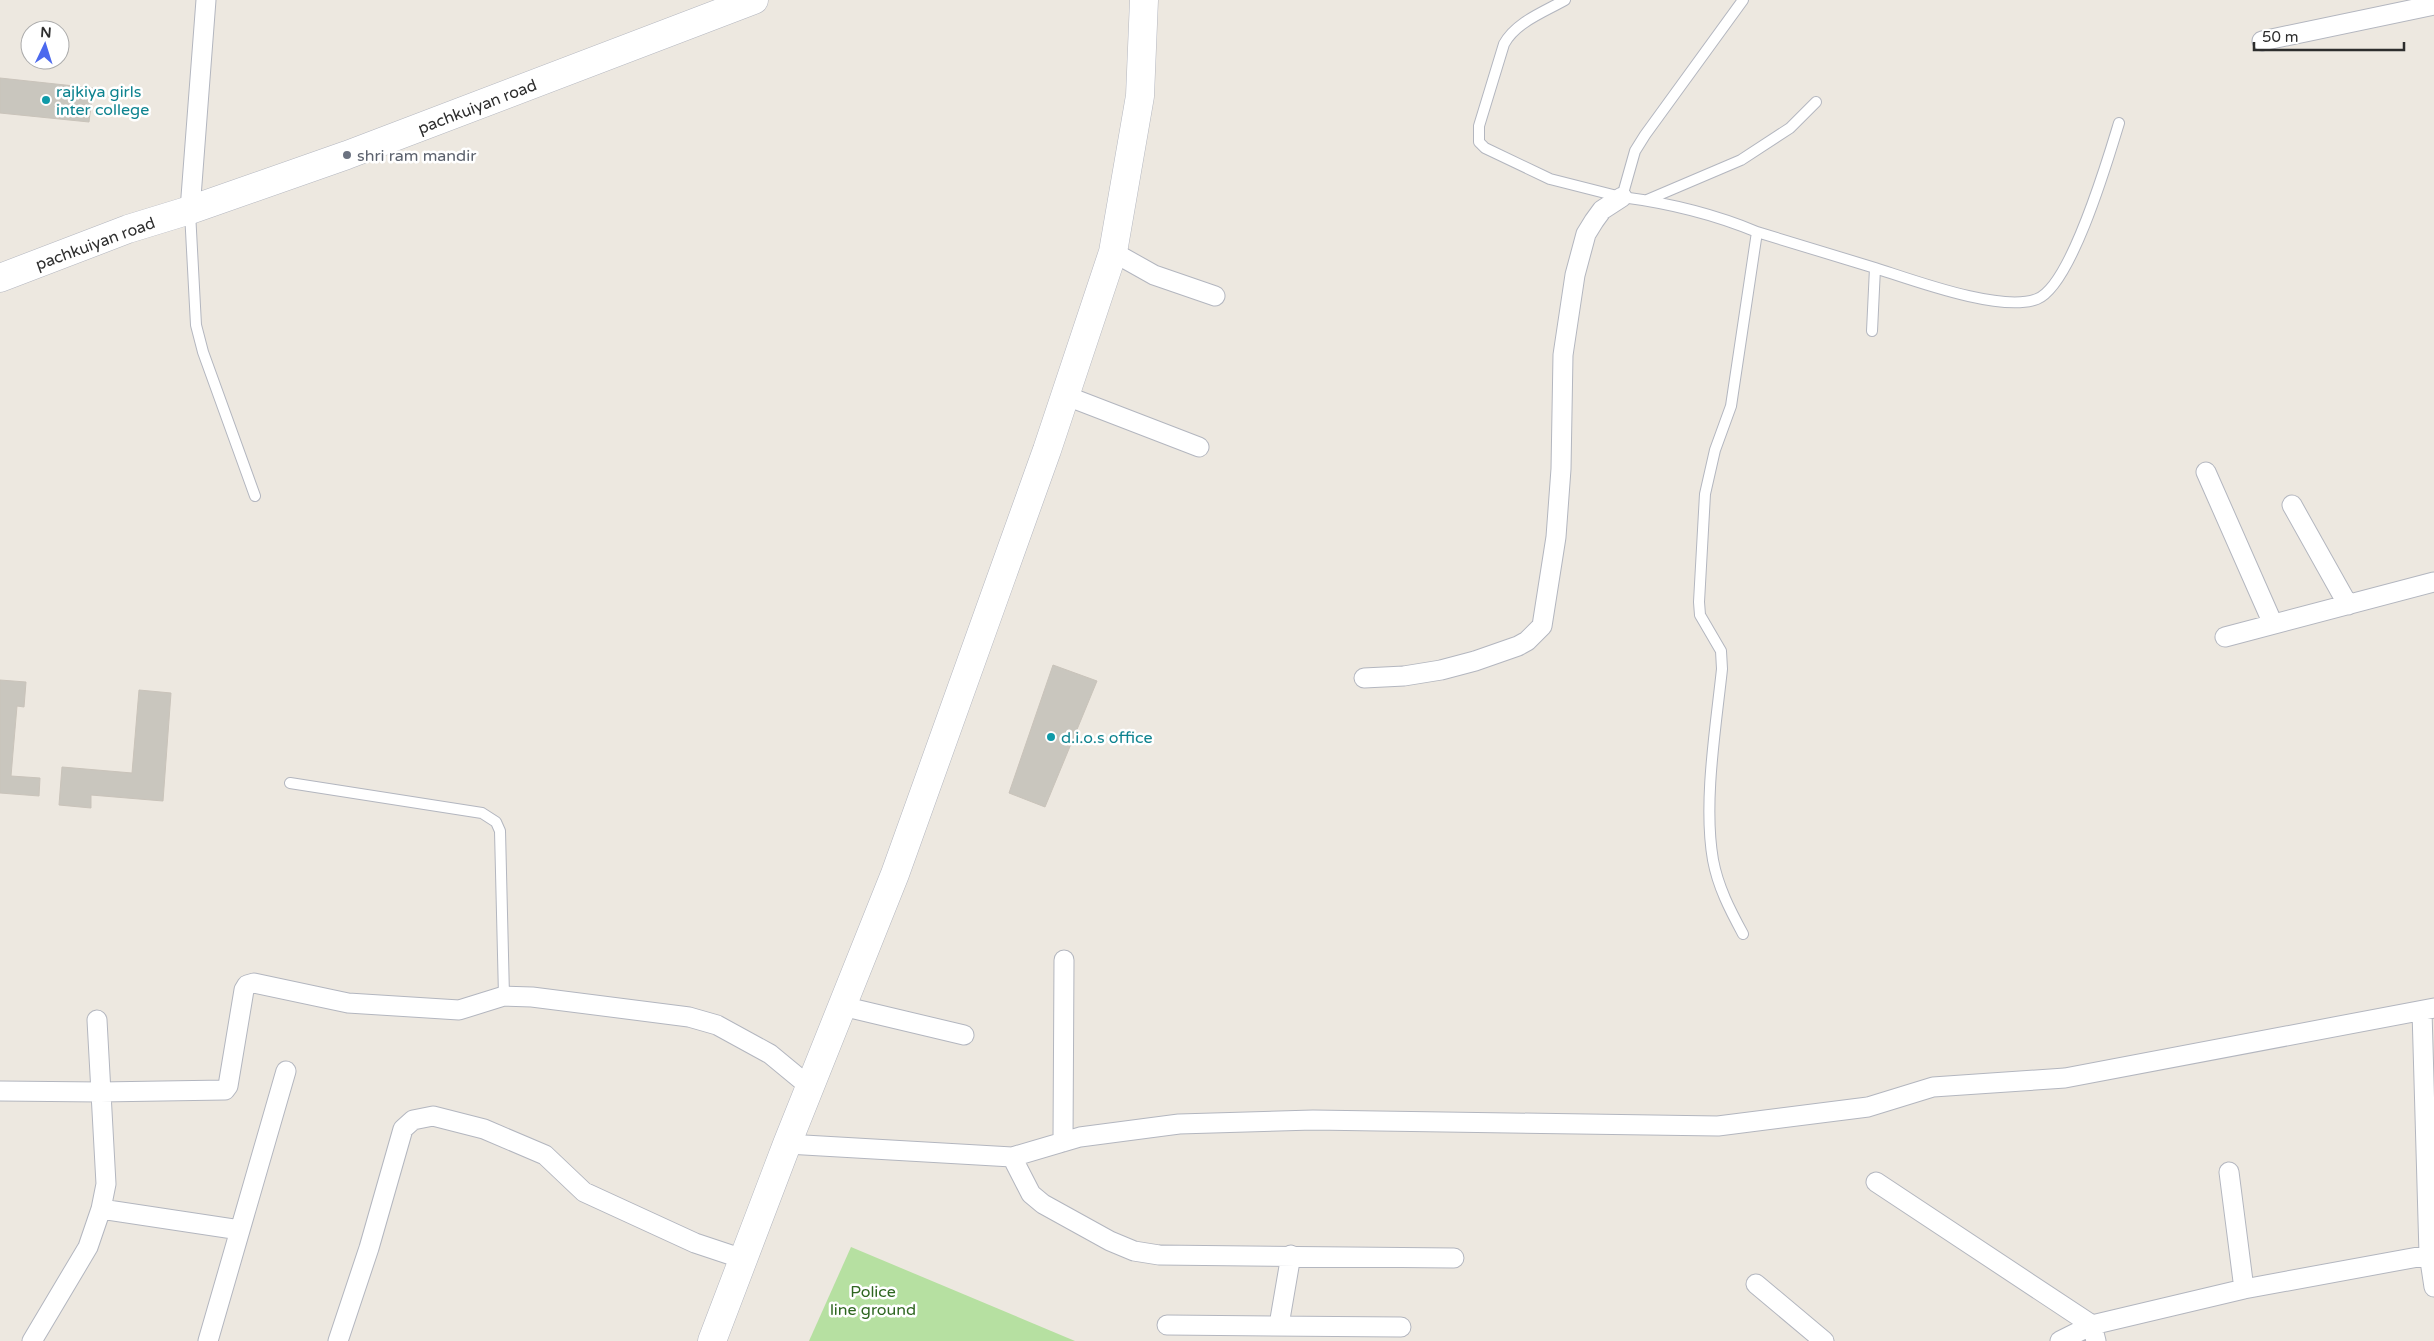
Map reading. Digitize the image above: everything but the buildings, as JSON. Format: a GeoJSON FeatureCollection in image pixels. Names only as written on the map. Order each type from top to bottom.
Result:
{"type":"FeatureCollection","features":[{"type":"Feature","properties":{"kind":"main road","name":"pachkuiyan road"},"geometry":{"type":"LineString","coordinates":[[0,278],[128,229],[190,210],[356,152],[754,0]]}},
{"type":"Feature","properties":{"kind":"main road"},"geometry":{"type":"LineString","coordinates":[[712,1341],[787,1144],[898,865],[1047,450],[1113,252],[1140,96],[1144,0]]}},
{"type":"Feature","properties":{"kind":"street"},"geometry":{"type":"LineString","coordinates":[[190,210],[206,0]]}},
{"type":"Feature","properties":{"kind":"street"},"geometry":{"type":"LineString","coordinates":[[2262,41],[2434,4]]}},
{"type":"Feature","properties":{"kind":"street"},"geometry":{"type":"LineString","coordinates":[[1364,678],[1404,676],[1441,670],[1475,661],[1518,646],[1527,641],[1542,626],[1556,537],[1561,469],[1562,363],[1575,275],[1586,234],[1594,220],[1602,210],[1622,197]]}},
{"type":"Feature","properties":{"kind":"street"},"geometry":{"type":"LineString","coordinates":[[1113,252],[1154,275],[1215,296]]}},
{"type":"Feature","properties":{"kind":"street"},"geometry":{"type":"LineString","coordinates":[[1064,395],[1199,447]]}},
{"type":"Feature","properties":{"kind":"street"},"geometry":{"type":"LineString","coordinates":[[2206,472],[2273,624]]}},
{"type":"Feature","properties":{"kind":"street"},"geometry":{"type":"LineString","coordinates":[[2292,505],[2348,605]]}},
{"type":"Feature","properties":{"kind":"street"},"geometry":{"type":"LineString","coordinates":[[2225,637],[2434,582]]}},
{"type":"Feature","properties":{"kind":"street"},"geometry":{"type":"LineString","coordinates":[[1063,1142],[1064,960]]}},
{"type":"Feature","properties":{"kind":"street"},"geometry":{"type":"LineString","coordinates":[[0,1091],[225,1090],[228,1086],[244,990],[249,984],[254,983],[348,1003],[449,1010],[470,1008],[504,996],[532,996],[698,1020],[716,1026],[770,1054],[810,1087]]}},
{"type":"Feature","properties":{"kind":"street"},"geometry":{"type":"LineString","coordinates":[[842,1006],[964,1035]]}},
{"type":"Feature","properties":{"kind":"street"},"geometry":{"type":"LineString","coordinates":[[787,1144],[1012,1157],[1063,1142],[1100,1134],[1171,1125],[1303,1120],[1718,1126],[1748,1124],[1868,1107],[1933,1087],[2065,1078],[2428,1010],[2431,1254],[2434,1287]]}},
{"type":"Feature","properties":{"kind":"street"},"geometry":{"type":"LineString","coordinates":[[32,1341],[88,1247],[101,1209],[106,1184],[97,1020]]}},
{"type":"Feature","properties":{"kind":"street"},"geometry":{"type":"LineString","coordinates":[[208,1341],[286,1071]]}},
{"type":"Feature","properties":{"kind":"street"},"geometry":{"type":"LineString","coordinates":[[338,1341],[369,1248],[403,1129],[413,1120],[422,1117],[433,1116],[484,1129],[545,1155],[584,1192],[695,1243],[743,1259]]}},
{"type":"Feature","properties":{"kind":"street"},"geometry":{"type":"LineString","coordinates":[[1012,1157],[1030,1194],[1043,1204],[1110,1241],[1134,1251],[1159,1255],[1454,1258]]}},
{"type":"Feature","properties":{"kind":"street"},"geometry":{"type":"LineString","coordinates":[[2229,1172],[2244,1289]]}},
{"type":"Feature","properties":{"kind":"street"},"geometry":{"type":"LineString","coordinates":[[1876,1182],[2094,1333]]}},
{"type":"Feature","properties":{"kind":"street"},"geometry":{"type":"LineString","coordinates":[[101,1209],[240,1230]]}},
{"type":"Feature","properties":{"kind":"street"},"geometry":{"type":"LineString","coordinates":[[2060,1341],[2094,1333],[2244,1289],[2431,1254]]}},
{"type":"Feature","properties":{"kind":"street"},"geometry":{"type":"LineString","coordinates":[[1279,1325],[1291,1255]]}},
{"type":"Feature","properties":{"kind":"street"},"geometry":{"type":"LineString","coordinates":[[1756,1284],[1824,1341]]}},
{"type":"Feature","properties":{"kind":"street"},"geometry":{"type":"LineString","coordinates":[[1167,1325],[1401,1327]]}},
{"type":"Feature","properties":{"kind":"lane"},"geometry":{"type":"LineString","coordinates":[[1565,0],[1523,24],[1508,36],[1479,126],[1479,142],[1485,148],[1550,179],[1622,197],[1647,200],[1723,218],[1757,232],[1938,288],[1988,301],[2026,302],[2039,299],[2052,288],[2078,240],[2104,174],[2119,123]]}},
{"type":"Feature","properties":{"kind":"lane"},"geometry":{"type":"LineString","coordinates":[[1622,197],[1635,151],[1645,134],[1743,0]]}},
{"type":"Feature","properties":{"kind":"lane"},"geometry":{"type":"LineString","coordinates":[[1647,200],[1741,160],[1790,128],[1816,102]]}},
{"type":"Feature","properties":{"kind":"lane"},"geometry":{"type":"LineString","coordinates":[[190,210],[196,325],[203,352],[255,496]]}},
{"type":"Feature","properties":{"kind":"lane"},"geometry":{"type":"LineString","coordinates":[[1743,934],[1724,898],[1713,860],[1709,813],[1722,669],[1721,651],[1700,616],[1699,602],[1706,494],[1714,450],[1731,406],[1757,232]]}},
{"type":"Feature","properties":{"kind":"lane"},"geometry":{"type":"LineString","coordinates":[[1872,331],[1875,268]]}},
{"type":"Feature","properties":{"kind":"lane"},"geometry":{"type":"LineString","coordinates":[[290,783],[482,813],[496,822],[500,831],[504,996]]}},
{"type":"Feature","properties":{"kind":"green space","name":"Police line ground"},"geometry":{"type":"Polygon","coordinates":[[[851,1247],[1075,1341],[809,1341],[851,1247]]]}},
{"type":"Feature","properties":{"kind":"place","name":"rajkiya girls inter college"},"geometry":{"type":"Point","coordinates":[46,100]}},
{"type":"Feature","properties":{"kind":"place","name":"shri ram mandir"},"geometry":{"type":"Point","coordinates":[347,155]}},
{"type":"Feature","properties":{"kind":"place","name":"d.i.o.s office"},"geometry":{"type":"Point","coordinates":[1051,737]}}]}
